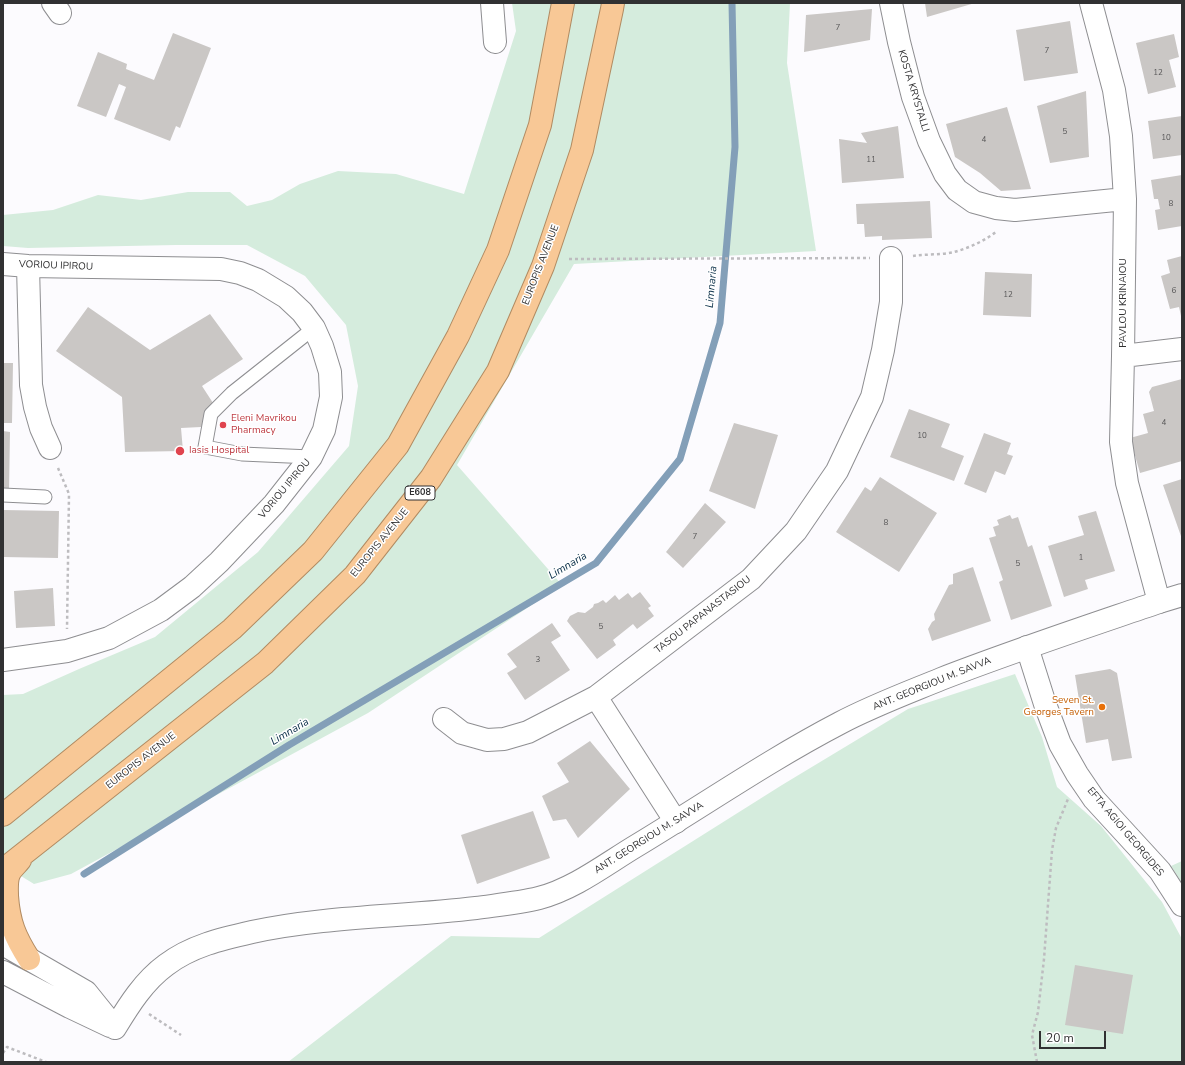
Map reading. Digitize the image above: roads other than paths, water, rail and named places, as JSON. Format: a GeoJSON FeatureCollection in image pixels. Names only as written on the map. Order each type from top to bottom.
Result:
{"type":"FeatureCollection","features":[{"type":"Feature","properties":{"kind":"highway"},"geometry":{"type":"LineString","coordinates":[[3,815],[232,629],[313,551],[398,445],[458,336],[498,250],[540,126],[563,3]]}},
{"type":"Feature","properties":{"kind":"highway","name":"EUROPIS AVENUE"},"geometry":{"type":"LineString","coordinates":[[3,870],[265,663],[355,576],[431,478],[498,371],[543,266],[582,150],[613,3]]}},
{"type":"Feature","properties":{"kind":"highway"},"geometry":{"type":"LineString","coordinates":[[29,850],[9,874],[7,890],[8,912],[13,930],[29,959]]}},
{"type":"Feature","properties":{"kind":"street"},"geometry":{"type":"LineString","coordinates":[[492,3],[495,42]]}},
{"type":"Feature","properties":{"kind":"street","name":"KOSTA KRYSTALLI"},"geometry":{"type":"LineString","coordinates":[[891,3],[913,97],[929,141],[945,174],[957,190],[974,202],[996,208],[1015,210],[1125,199]]}},
{"type":"Feature","properties":{"kind":"street","name":"PAVLOU KRINAIOU"},"geometry":{"type":"LineString","coordinates":[[1095,4],[1114,90],[1121,136],[1125,199],[1124,356],[1121,442],[1127,483],[1159,602]]}},
{"type":"Feature","properties":{"kind":"street","name":"TASOU PAPANASTASIOU"},"geometry":{"type":"LineString","coordinates":[[444,719],[462,733],[487,740],[504,739],[528,732],[596,697],[751,579],[796,531],[836,471],[872,397],[883,350],[891,302],[891,258]]}},
{"type":"Feature","properties":{"kind":"street","name":"VORIOU IPIROU"},"geometry":{"type":"LineString","coordinates":[[3,264],[28,266],[221,269],[240,273],[258,280],[286,297],[302,312],[314,328],[322,346],[330,372],[331,398],[324,430],[311,457],[274,504],[219,562],[192,587],[161,610],[109,638],[67,651],[3,660]]}},
{"type":"Feature","properties":{"kind":"street"},"geometry":{"type":"LineString","coordinates":[[28,266],[31,385],[39,421],[50,448]]}},
{"type":"Feature","properties":{"kind":"street"},"geometry":{"type":"LineString","coordinates":[[1124,356],[1182,349]]}},
{"type":"Feature","properties":{"kind":"street","name":"ANT. GEORGIOU M. SAVVA"},"geometry":{"type":"LineString","coordinates":[[115,1028],[130,1003],[149,980],[164,966],[180,956],[206,944],[274,928],[332,920],[450,911],[500,905],[540,898],[565,889],[676,822],[777,758],[841,722],[894,698],[987,661],[1182,595]]}},
{"type":"Feature","properties":{"kind":"street","name":"EFTA AGIOI GEORGIDES"},"geometry":{"type":"LineString","coordinates":[[1027,647],[1045,704],[1060,744],[1077,774],[1094,799],[1160,871],[1182,905]]}},
{"type":"Feature","properties":{"kind":"street"},"geometry":{"type":"LineString","coordinates":[[596,697],[676,822]]}},
{"type":"Feature","properties":{"kind":"street"},"geometry":{"type":"LineString","coordinates":[[3,944],[86,992],[115,1028]]}},
{"type":"Feature","properties":{"kind":"street"},"geometry":{"type":"LineString","coordinates":[[3,972],[115,1028]]}},
{"type":"Feature","properties":{"kind":"lane"},"geometry":{"type":"LineString","coordinates":[[311,457],[242,454],[205,447],[212,414],[232,393],[314,328]]}},
{"type":"Feature","properties":{"kind":"lane"},"geometry":{"type":"LineString","coordinates":[[3,495],[45,497]]}},
{"type":"Feature","properties":{"kind":"waterway","name":"Limnaria"},"geometry":{"type":"LineString","coordinates":[[84,874],[289,745],[596,563],[680,459],[720,323],[735,147],[732,3]]}},
{"type":"Feature","properties":{"kind":"place","name":"Eleni Mavrikou Pharmacy"},"geometry":{"type":"Point","coordinates":[223,425]}},
{"type":"Feature","properties":{"kind":"place","name":"Iasis Hospital"},"geometry":{"type":"Point","coordinates":[180,451]}},
{"type":"Feature","properties":{"kind":"place","name":"Seven St. Georges Tavern"},"geometry":{"type":"Point","coordinates":[1102,707]}}]}
